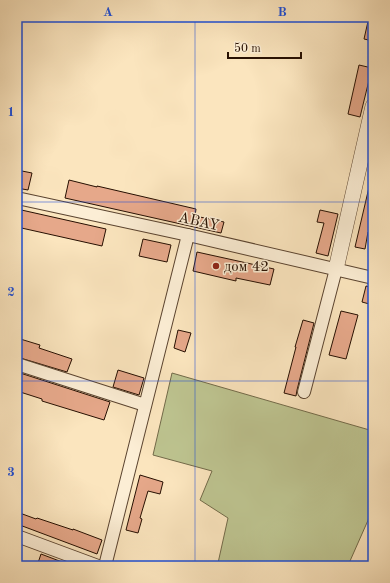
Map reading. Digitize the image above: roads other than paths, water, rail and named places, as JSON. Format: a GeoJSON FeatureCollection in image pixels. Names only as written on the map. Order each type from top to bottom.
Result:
{"type":"FeatureCollection","features":[{"type":"Feature","properties":{"kind":"street"},"geometry":{"type":"LineString","coordinates":[[304,392],[336,269],[373,106]]}},
{"type":"Feature","properties":{"kind":"street","name":"ABAY"},"geometry":{"type":"LineString","coordinates":[[17,198],[188,235],[373,278]]}},
{"type":"Feature","properties":{"kind":"street"},"geometry":{"type":"LineString","coordinates":[[105,566],[188,235]]}},
{"type":"Feature","properties":{"kind":"street"},"geometry":{"type":"LineString","coordinates":[[17,364],[145,405]]}},
{"type":"Feature","properties":{"kind":"street"},"geometry":{"type":"LineString","coordinates":[[17,536],[98,566]]}},
{"type":"Feature","properties":{"kind":"place","name":"дом 42"},"geometry":{"type":"Point","coordinates":[216,266]}}]}
